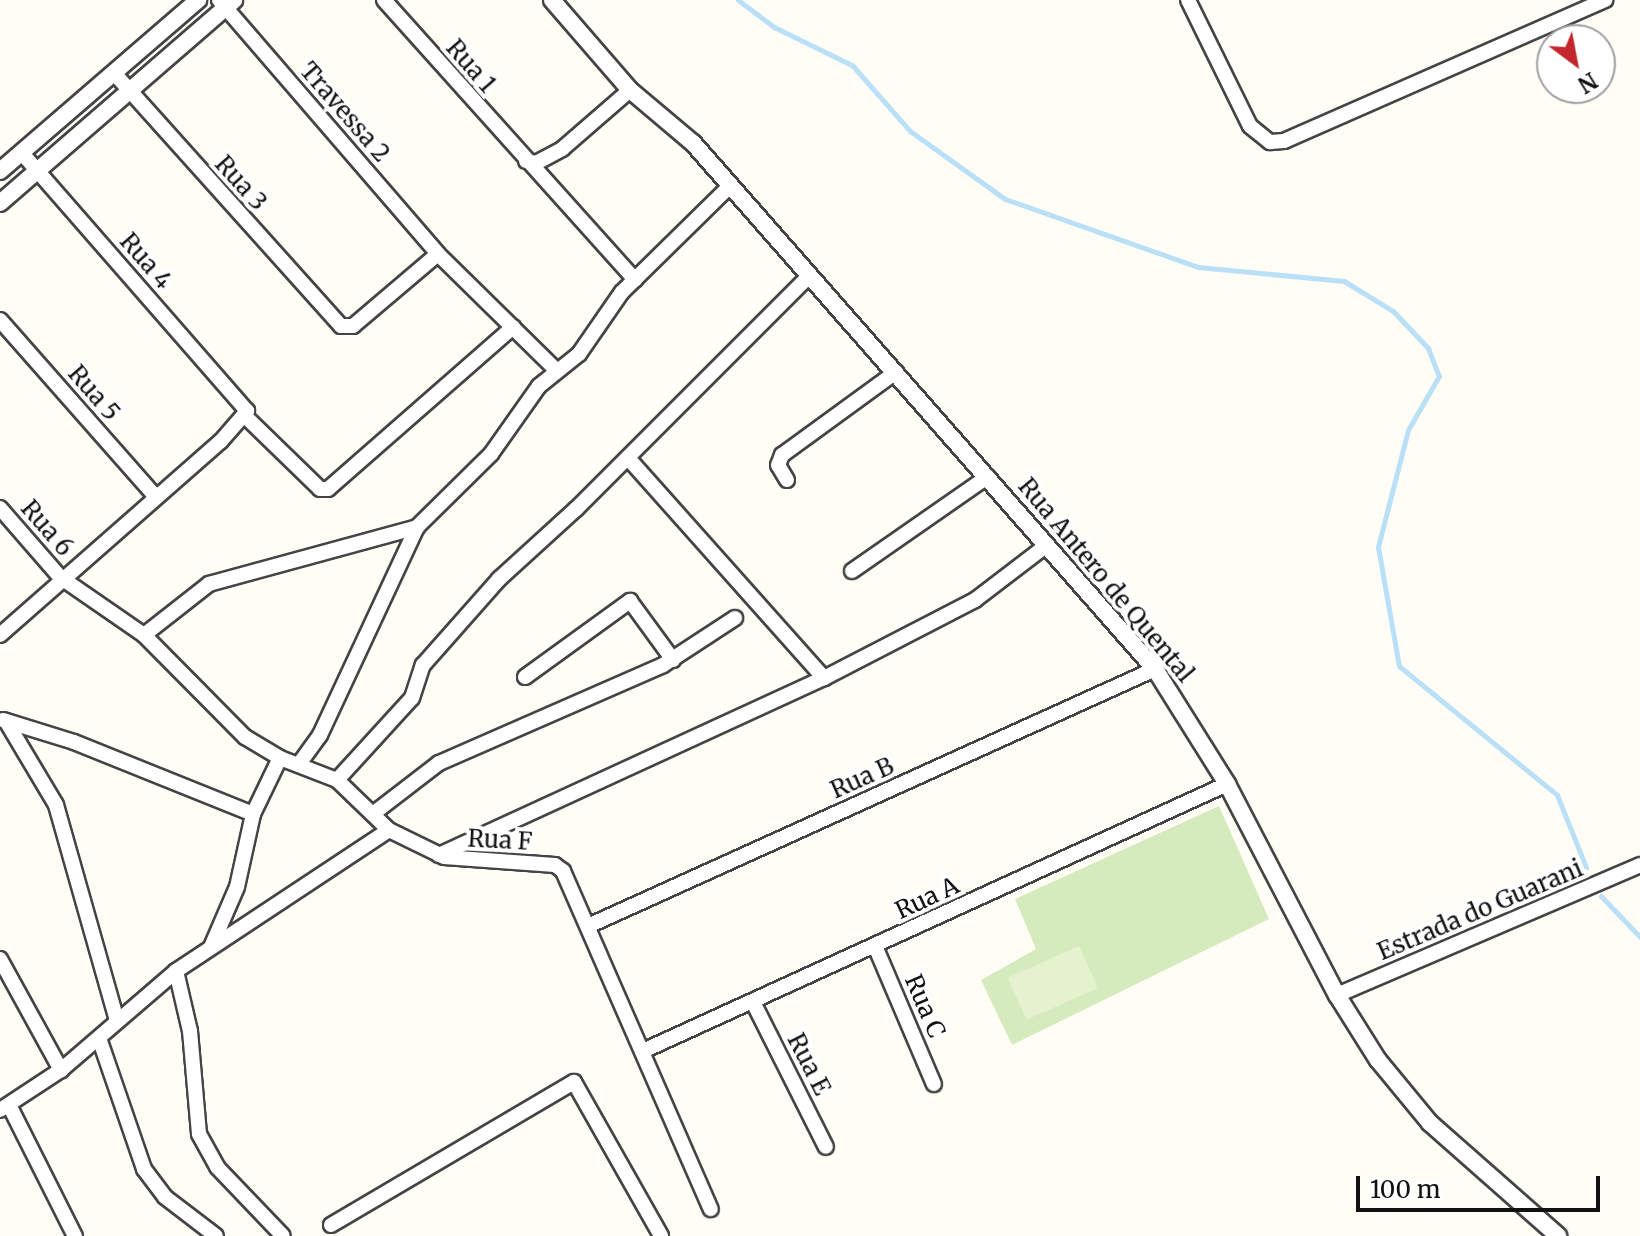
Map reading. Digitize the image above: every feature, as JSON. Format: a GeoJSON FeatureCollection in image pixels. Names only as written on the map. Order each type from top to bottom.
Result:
{"type":"FeatureCollection","features":[{"type":"Feature","properties":{"kind":"street"},"geometry":{"type":"LineString","coordinates":[[0,171],[198,0]]}},
{"type":"Feature","properties":{"kind":"street","name":"Rua 1"},"geometry":{"type":"LineString","coordinates":[[384,0],[635,280]]}},
{"type":"Feature","properties":{"kind":"street","name":"Rua Antero de Quental"},"geometry":{"type":"LineString","coordinates":[[552,0],[630,90],[693,143],[1155,669],[1227,784],[1337,995],[1378,1060],[1430,1123],[1558,1236]]}},
{"type":"Feature","properties":{"kind":"street"},"geometry":{"type":"LineString","coordinates":[[1188,0],[1250,126],[1263,140],[1284,141],[1605,0]]}},
{"type":"Feature","properties":{"kind":"street"},"geometry":{"type":"LineString","coordinates":[[0,203],[226,2]]}},
{"type":"Feature","properties":{"kind":"street","name":"Travessa 2"},"geometry":{"type":"LineString","coordinates":[[226,2],[438,254],[557,371]]}},
{"type":"Feature","properties":{"kind":"street","name":"Rua 3"},"geometry":{"type":"LineString","coordinates":[[114,73],[334,322],[353,326],[438,254]]}},
{"type":"Feature","properties":{"kind":"street"},"geometry":{"type":"LineString","coordinates":[[526,161],[536,163],[562,149],[630,90]]}},
{"type":"Feature","properties":{"kind":"street","name":"Rua 4"},"geometry":{"type":"LineString","coordinates":[[22,153],[237,399],[246,417],[320,489],[328,489],[513,327]]}},
{"type":"Feature","properties":{"kind":"street"},"geometry":{"type":"LineString","coordinates":[[299,764],[320,735],[417,527],[491,454],[539,386],[579,354],[635,280],[730,186]]}},
{"type":"Feature","properties":{"kind":"street"},"geometry":{"type":"LineString","coordinates":[[337,780],[412,698],[423,665],[499,579],[628,458],[809,276]]}},
{"type":"Feature","properties":{"kind":"street","name":"Rua 5"},"geometry":{"type":"LineString","coordinates":[[0,320],[155,496]]}},
{"type":"Feature","properties":{"kind":"street"},"geometry":{"type":"LineString","coordinates":[[787,480],[778,465],[782,455],[896,372]]}},
{"type":"Feature","properties":{"kind":"street"},"geometry":{"type":"LineString","coordinates":[[0,635],[60,577],[246,417]]}},
{"type":"Feature","properties":{"kind":"street"},"geometry":{"type":"LineString","coordinates":[[628,458],[824,678]]}},
{"type":"Feature","properties":{"kind":"street"},"geometry":{"type":"LineString","coordinates":[[852,571],[987,477]]}},
{"type":"Feature","properties":{"kind":"street","name":"Rua 6"},"geometry":{"type":"LineString","coordinates":[[0,508],[60,577],[144,635]]}},
{"type":"Feature","properties":{"kind":"street"},"geometry":{"type":"LineString","coordinates":[[144,635],[209,584],[417,527]]}},
{"type":"Feature","properties":{"kind":"street"},"geometry":{"type":"LineString","coordinates":[[439,855],[824,678],[975,600],[1047,545]]}},
{"type":"Feature","properties":{"kind":"street"},"geometry":{"type":"LineString","coordinates":[[525,677],[630,601],[673,660]]}},
{"type":"Feature","properties":{"kind":"street"},"geometry":{"type":"LineString","coordinates":[[374,813],[439,763],[673,660],[735,618]]}},
{"type":"Feature","properties":{"kind":"street","name":"Rua F"},"geometry":{"type":"LineString","coordinates":[[144,635],[245,737],[280,758],[337,780],[389,830],[439,855],[467,862],[555,865],[567,878],[645,1050],[711,1209]]}},
{"type":"Feature","properties":{"kind":"street","name":"Rua B"},"geometry":{"type":"LineString","coordinates":[[588,926],[1155,669]]}},
{"type":"Feature","properties":{"kind":"street"},"geometry":{"type":"LineString","coordinates":[[3,720],[52,733],[253,814]]}},
{"type":"Feature","properties":{"kind":"street"},"geometry":{"type":"LineString","coordinates":[[3,720],[56,805],[117,1020]]}},
{"type":"Feature","properties":{"kind":"street"},"geometry":{"type":"LineString","coordinates":[[211,947],[237,887],[253,814],[280,758]]}},
{"type":"Feature","properties":{"kind":"street","name":"Rua A"},"geometry":{"type":"LineString","coordinates":[[645,1050],[1227,784]]}},
{"type":"Feature","properties":{"kind":"street"},"geometry":{"type":"LineString","coordinates":[[75,1236],[4,1107],[61,1070],[176,971],[389,830]]}},
{"type":"Feature","properties":{"kind":"street","name":"Estrada do Guarani"},"geometry":{"type":"LineString","coordinates":[[1337,995],[1640,865]]}},
{"type":"Feature","properties":{"kind":"street","name":"Rua C"},"geometry":{"type":"LineString","coordinates":[[875,946],[934,1084]]}},
{"type":"Feature","properties":{"kind":"street"},"geometry":{"type":"LineString","coordinates":[[0,959],[61,1070]]}},
{"type":"Feature","properties":{"kind":"street"},"geometry":{"type":"LineString","coordinates":[[176,971],[190,1031],[199,1134],[217,1167],[283,1236]]}},
{"type":"Feature","properties":{"kind":"street","name":"Rua E"},"geometry":{"type":"LineString","coordinates":[[753,1002],[826,1147]]}},
{"type":"Feature","properties":{"kind":"street"},"geometry":{"type":"LineString","coordinates":[[99,1038],[144,1169],[165,1197],[216,1236]]}},
{"type":"Feature","properties":{"kind":"street"},"geometry":{"type":"LineString","coordinates":[[331,1225],[574,1082],[661,1236]]}},
{"type":"Feature","properties":{"kind":"green space"},"geometry":{"type":"Polygon","coordinates":[[[1219,806],[1269,919],[1012,1045],[981,980],[1036,949],[1015,899],[1219,806]]]}},
{"type":"Feature","properties":{"kind":"green space"},"geometry":{"type":"Polygon","coordinates":[[[1079,946],[1098,988],[1026,1020],[1008,978],[1079,946]]]}},
{"type":"Feature","properties":{"kind":"waterway"},"geometry":{"type":"LineString","coordinates":[[738,0],[774,27],[852,65],[910,131],[1005,199],[1198,267],[1344,281],[1393,311],[1428,348],[1439,376],[1408,430],[1378,547],[1399,666],[1557,795],[1586,867]]}},
{"type":"Feature","properties":{"kind":"waterway"},"geometry":{"type":"LineString","coordinates":[[1601,896],[1640,937]]}}]}
